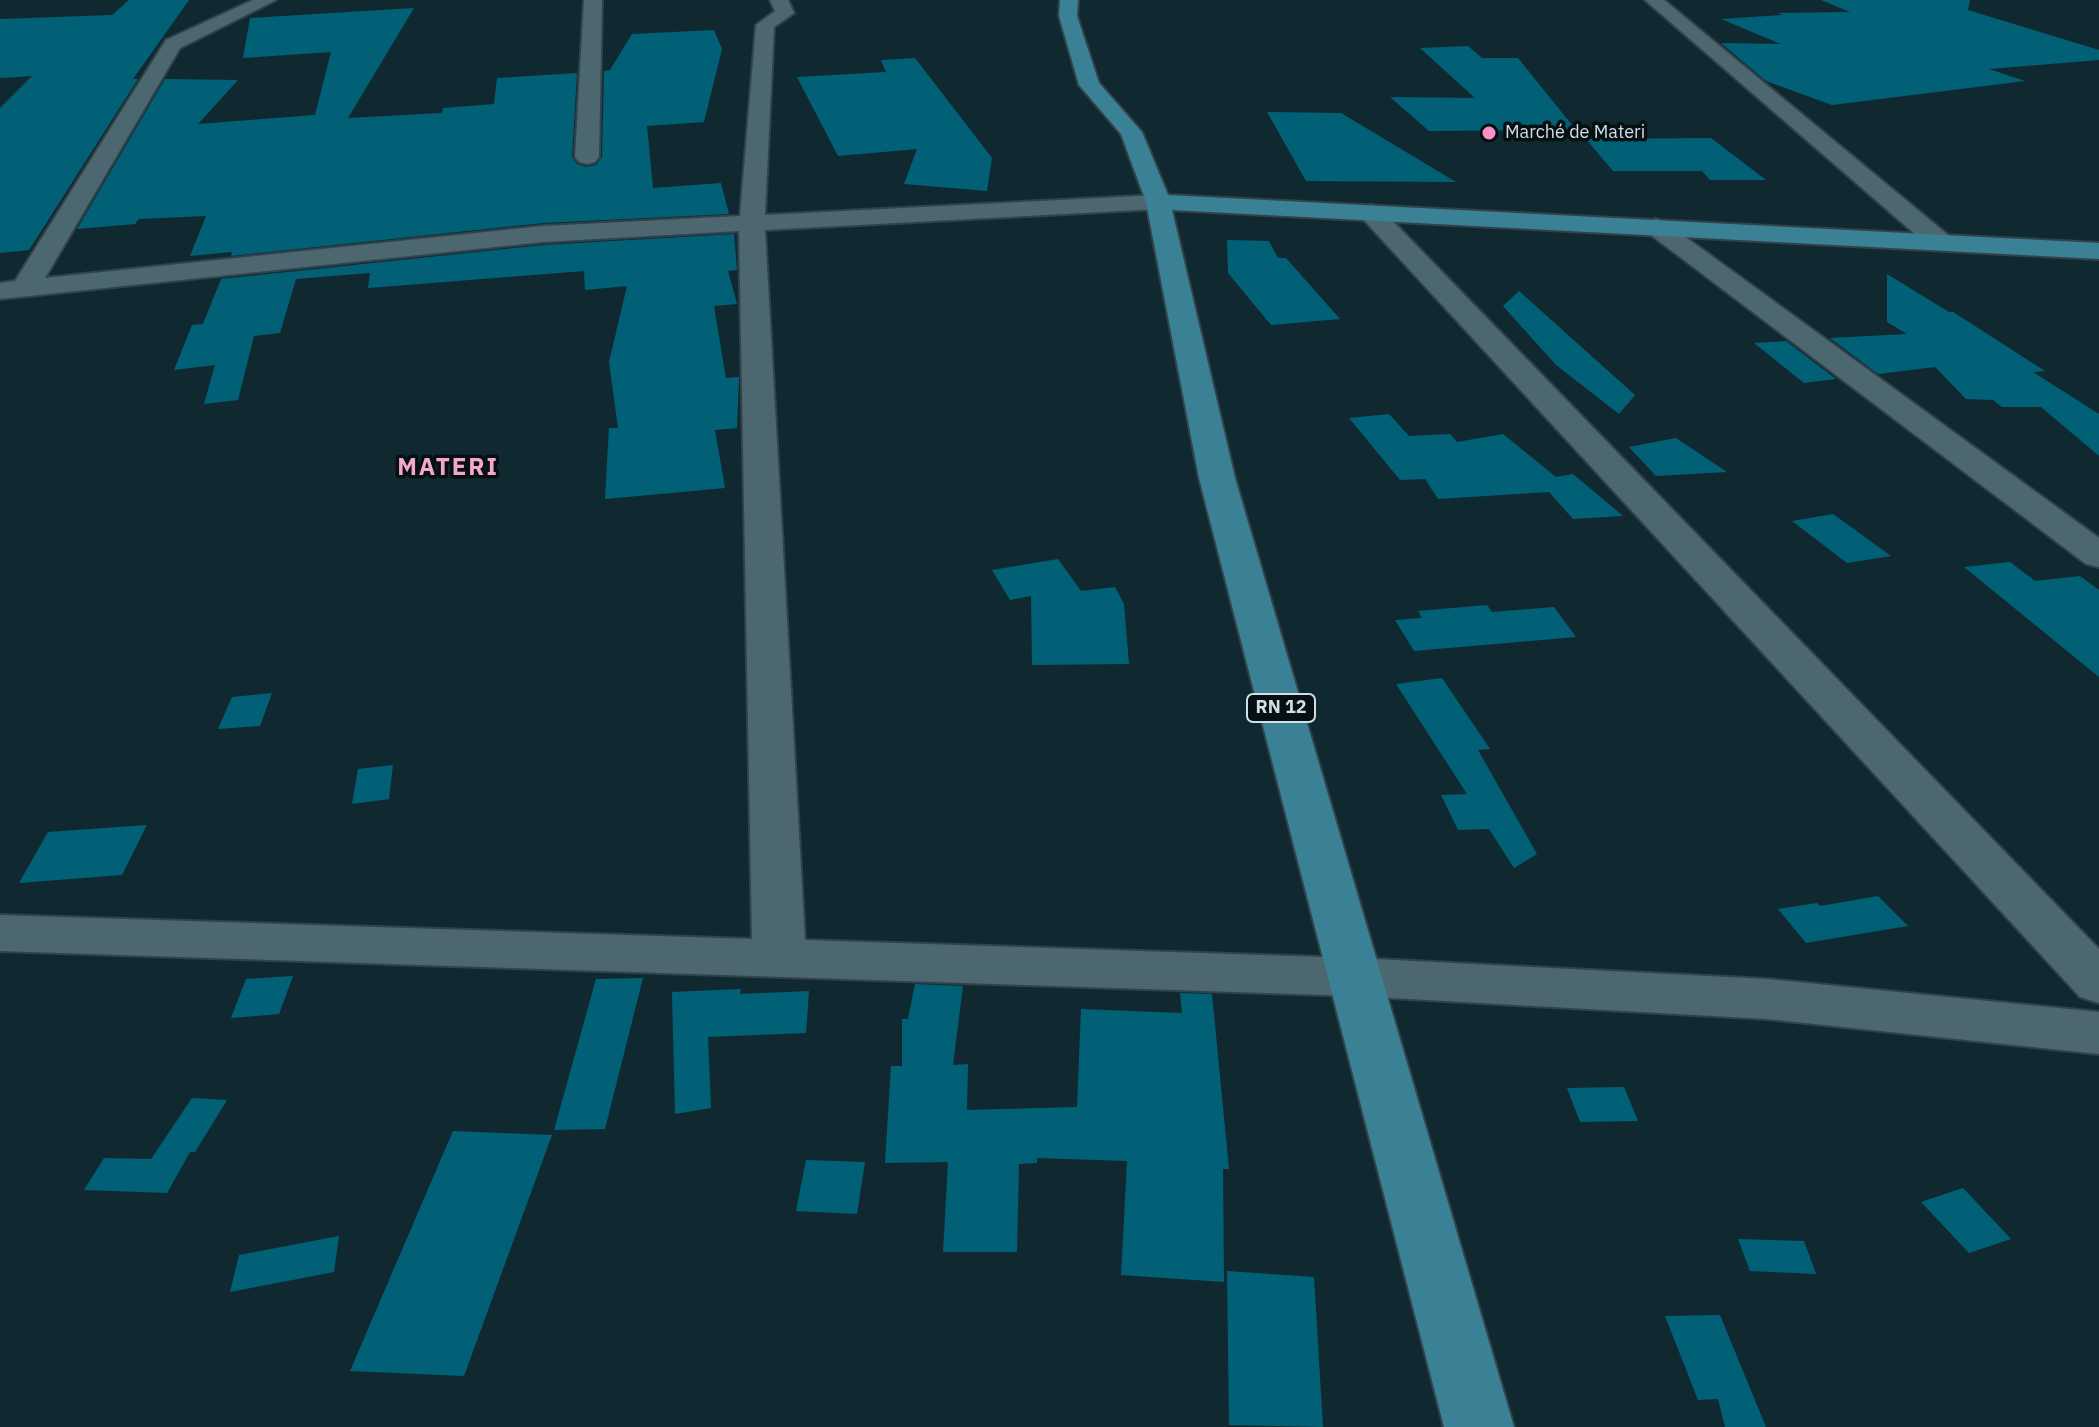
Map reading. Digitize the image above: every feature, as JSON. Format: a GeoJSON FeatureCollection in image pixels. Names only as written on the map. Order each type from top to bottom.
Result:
{"type":"FeatureCollection","features":[{"type":"Feature","properties":{"kind":"main road","name":"RN 12"},"geometry":{"type":"LineString","coordinates":[[1069,0],[1068,16],[1089,85],[1131,132],[1158,202],[1217,478],[1479,1427]]}},
{"type":"Feature","properties":{"kind":"main road"},"geometry":{"type":"LineString","coordinates":[[1158,202],[2099,251]]}},
{"type":"Feature","properties":{"kind":"street"},"geometry":{"type":"LineString","coordinates":[[12,290],[173,44],[267,0]]}},
{"type":"Feature","properties":{"kind":"street"},"geometry":{"type":"LineString","coordinates":[[587,157],[593,0]]}},
{"type":"Feature","properties":{"kind":"street"},"geometry":{"type":"LineString","coordinates":[[779,0],[785,13],[765,25],[752,223],[779,958]]}},
{"type":"Feature","properties":{"kind":"street"},"geometry":{"type":"LineString","coordinates":[[1654,0],[1939,241]]}},
{"type":"Feature","properties":{"kind":"street"},"geometry":{"type":"LineString","coordinates":[[12,290],[543,234],[1158,202]]}},
{"type":"Feature","properties":{"kind":"street"},"geometry":{"type":"LineString","coordinates":[[1371,213],[2099,983]]}},
{"type":"Feature","properties":{"kind":"street"},"geometry":{"type":"LineString","coordinates":[[1656,227],[2099,556]]}},
{"type":"Feature","properties":{"kind":"street"},"geometry":{"type":"LineString","coordinates":[[0,933],[1355,977],[1767,999],[2099,1033]]}},
{"type":"Feature","properties":{"kind":"building"},"geometry":{"type":"Polygon","coordinates":[[[129,0],[189,0],[133,79],[138,79],[29,250],[0,253],[0,108],[32,76],[0,78],[0,19],[112,15],[129,0]]]}},
{"type":"Feature","properties":{"kind":"building"},"geometry":{"type":"Polygon","coordinates":[[[1821,0],[1970,0],[1968,10],[2099,50],[2099,60],[1989,69],[2025,81],[1832,105],[1766,81],[1721,43],[1781,44],[1721,19],[1782,15],[1778,13],[1850,12],[1821,0]]]}},
{"type":"Feature","properties":{"kind":"building"},"geometry":{"type":"Polygon","coordinates":[[[414,8],[348,118],[442,113],[443,108],[494,104],[497,78],[577,73],[572,157],[577,164],[586,167],[596,165],[602,157],[604,71],[610,70],[632,34],[714,30],[722,49],[704,122],[647,126],[653,188],[721,183],[729,214],[543,223],[231,256],[232,252],[190,256],[206,216],[139,219],[135,224],[77,229],[165,79],[238,80],[198,124],[315,115],[331,52],[243,58],[250,18],[414,8]]]}},
{"type":"Feature","properties":{"kind":"building"},"geometry":{"type":"Polygon","coordinates":[[[1468,46],[1482,58],[1518,58],[1576,130],[1429,131],[1390,97],[1475,98],[1420,48],[1468,46]]]}},
{"type":"Feature","properties":{"kind":"building"},"geometry":{"type":"Polygon","coordinates":[[[915,58],[992,158],[987,191],[904,184],[917,149],[838,156],[797,77],[886,72],[881,60],[915,58]]]}},
{"type":"Feature","properties":{"kind":"building"},"geometry":{"type":"Polygon","coordinates":[[[1267,112],[1341,113],[1456,182],[1306,181],[1267,112]]]}},
{"type":"Feature","properties":{"kind":"building"},"geometry":{"type":"Polygon","coordinates":[[[1711,138],[1766,180],[1710,180],[1702,171],[1613,171],[1586,139],[1711,138]]]}},
{"type":"Feature","properties":{"kind":"building"},"geometry":{"type":"Polygon","coordinates":[[[734,234],[737,270],[728,271],[737,304],[714,306],[726,378],[739,377],[737,428],[715,430],[725,488],[605,499],[609,428],[618,428],[609,362],[627,286],[585,290],[584,271],[368,288],[370,273],[296,279],[280,333],[254,336],[238,400],[204,404],[215,365],[174,370],[192,325],[203,324],[221,279],[543,245],[734,234]]]}},
{"type":"Feature","properties":{"kind":"building"},"geometry":{"type":"Polygon","coordinates":[[[1227,240],[1269,241],[1278,258],[1286,258],[1340,319],[1271,325],[1228,273],[1227,240]]]}},
{"type":"Feature","properties":{"kind":"building"},"geometry":{"type":"Polygon","coordinates":[[[1887,274],[2045,371],[2033,372],[2099,414],[2099,456],[2041,407],[2002,407],[1993,400],[1966,399],[1935,367],[1878,374],[1830,338],[1907,334],[1887,322],[1887,274]]]}},
{"type":"Feature","properties":{"kind":"building"},"geometry":{"type":"Polygon","coordinates":[[[1519,291],[1635,395],[1619,414],[1556,365],[1503,306],[1519,291]]]}},
{"type":"Feature","properties":{"kind":"building"},"geometry":{"type":"Polygon","coordinates":[[[1786,341],[1836,379],[1804,383],[1754,343],[1786,341]]]}},
{"type":"Feature","properties":{"kind":"building"},"geometry":{"type":"Polygon","coordinates":[[[1389,414],[1409,436],[1450,434],[1457,442],[1503,434],[1556,477],[1573,474],[1623,516],[1573,519],[1549,492],[1438,499],[1425,479],[1400,480],[1349,418],[1389,414]]]}},
{"type":"Feature","properties":{"kind":"building"},"geometry":{"type":"Polygon","coordinates":[[[1676,438],[1727,472],[1656,476],[1629,447],[1676,438]]]}},
{"type":"Feature","properties":{"kind":"building"},"geometry":{"type":"Polygon","coordinates":[[[1833,514],[1891,556],[1847,563],[1792,521],[1833,514]]]}},
{"type":"Feature","properties":{"kind":"building"},"geometry":{"type":"Polygon","coordinates":[[[1058,559],[1081,591],[1115,587],[1124,604],[1129,664],[1032,665],[1031,596],[1010,600],[992,570],[1058,559]]]}},
{"type":"Feature","properties":{"kind":"building"},"geometry":{"type":"Polygon","coordinates":[[[2010,562],[2035,581],[2080,576],[2099,590],[2099,677],[1964,567],[2010,562]]]}},
{"type":"Feature","properties":{"kind":"building"},"geometry":{"type":"Polygon","coordinates":[[[1487,605],[1492,612],[1554,607],[1576,637],[1414,651],[1395,620],[1422,618],[1418,611],[1487,605]]]}},
{"type":"Feature","properties":{"kind":"building"},"geometry":{"type":"Polygon","coordinates":[[[1442,678],[1490,749],[1478,750],[1537,854],[1514,868],[1489,829],[1458,830],[1441,795],[1467,794],[1396,684],[1442,678]]]}},
{"type":"Feature","properties":{"kind":"building"},"geometry":{"type":"Polygon","coordinates":[[[272,693],[260,726],[218,729],[232,697],[272,693]]]}},
{"type":"Feature","properties":{"kind":"building"},"geometry":{"type":"Polygon","coordinates":[[[393,765],[389,799],[352,804],[358,769],[393,765]]]}},
{"type":"Feature","properties":{"kind":"building"},"geometry":{"type":"Polygon","coordinates":[[[147,825],[122,875],[19,883],[48,832],[147,825]]]}},
{"type":"Feature","properties":{"kind":"building"},"geometry":{"type":"Polygon","coordinates":[[[1878,896],[1908,926],[1806,943],[1778,909],[1817,903],[1820,906],[1878,896]]]}},
{"type":"Feature","properties":{"kind":"building"},"geometry":{"type":"Polygon","coordinates":[[[293,976],[279,1014],[231,1018],[246,979],[293,976]]]}},
{"type":"Feature","properties":{"kind":"building"},"geometry":{"type":"Polygon","coordinates":[[[643,978],[605,1129],[554,1130],[596,979],[643,978]]]}},
{"type":"Feature","properties":{"kind":"building"},"geometry":{"type":"Polygon","coordinates":[[[915,984],[963,986],[953,1065],[968,1064],[967,1110],[1077,1107],[1081,1009],[1182,1013],[1180,993],[1212,994],[1229,1169],[1223,1169],[1224,1282],[1121,1275],[1127,1161],[1037,1158],[1037,1163],[1019,1164],[1017,1252],[943,1252],[948,1162],[885,1163],[891,1066],[902,1066],[902,1019],[908,1019],[915,984]]]}},
{"type":"Feature","properties":{"kind":"building"},"geometry":{"type":"Polygon","coordinates":[[[741,989],[740,994],[809,991],[806,1033],[708,1037],[711,1108],[675,1114],[672,992],[741,989]]]}},
{"type":"Feature","properties":{"kind":"building"},"geometry":{"type":"Polygon","coordinates":[[[1624,1087],[1638,1121],[1580,1122],[1567,1088],[1624,1087]]]}},
{"type":"Feature","properties":{"kind":"building"},"geometry":{"type":"Polygon","coordinates":[[[192,1098],[227,1100],[195,1152],[190,1152],[167,1193],[84,1190],[104,1158],[151,1159],[192,1098]]]}},
{"type":"Feature","properties":{"kind":"building"},"geometry":{"type":"Polygon","coordinates":[[[453,1131],[552,1135],[464,1376],[350,1371],[453,1131]]]}},
{"type":"Feature","properties":{"kind":"building"},"geometry":{"type":"Polygon","coordinates":[[[806,1160],[865,1162],[857,1214],[796,1211],[806,1160]]]}},
{"type":"Feature","properties":{"kind":"building"},"geometry":{"type":"Polygon","coordinates":[[[1963,1188],[2011,1239],[1969,1253],[1921,1202],[1963,1188]]]}},
{"type":"Feature","properties":{"kind":"building"},"geometry":{"type":"Polygon","coordinates":[[[339,1236],[334,1272],[230,1292],[239,1255],[339,1236]]]}},
{"type":"Feature","properties":{"kind":"building"},"geometry":{"type":"Polygon","coordinates":[[[1738,1239],[1804,1241],[1816,1274],[1750,1271],[1738,1239]]]}},
{"type":"Feature","properties":{"kind":"building"},"geometry":{"type":"Polygon","coordinates":[[[1227,1271],[1314,1277],[1323,1427],[1229,1425],[1227,1271]]]}},
{"type":"Feature","properties":{"kind":"building"},"geometry":{"type":"Polygon","coordinates":[[[1720,1315],[1766,1427],[1725,1427],[1718,1399],[1698,1400],[1665,1316],[1720,1315]]]}},
{"type":"Feature","properties":{"kind":"place","name":"Marché de Materi"},"geometry":{"type":"Point","coordinates":[1489,133]}},
{"type":"Feature","properties":{"kind":"district","name":"MATERI"},"geometry":{"type":"Point","coordinates":[448,468]}}]}
